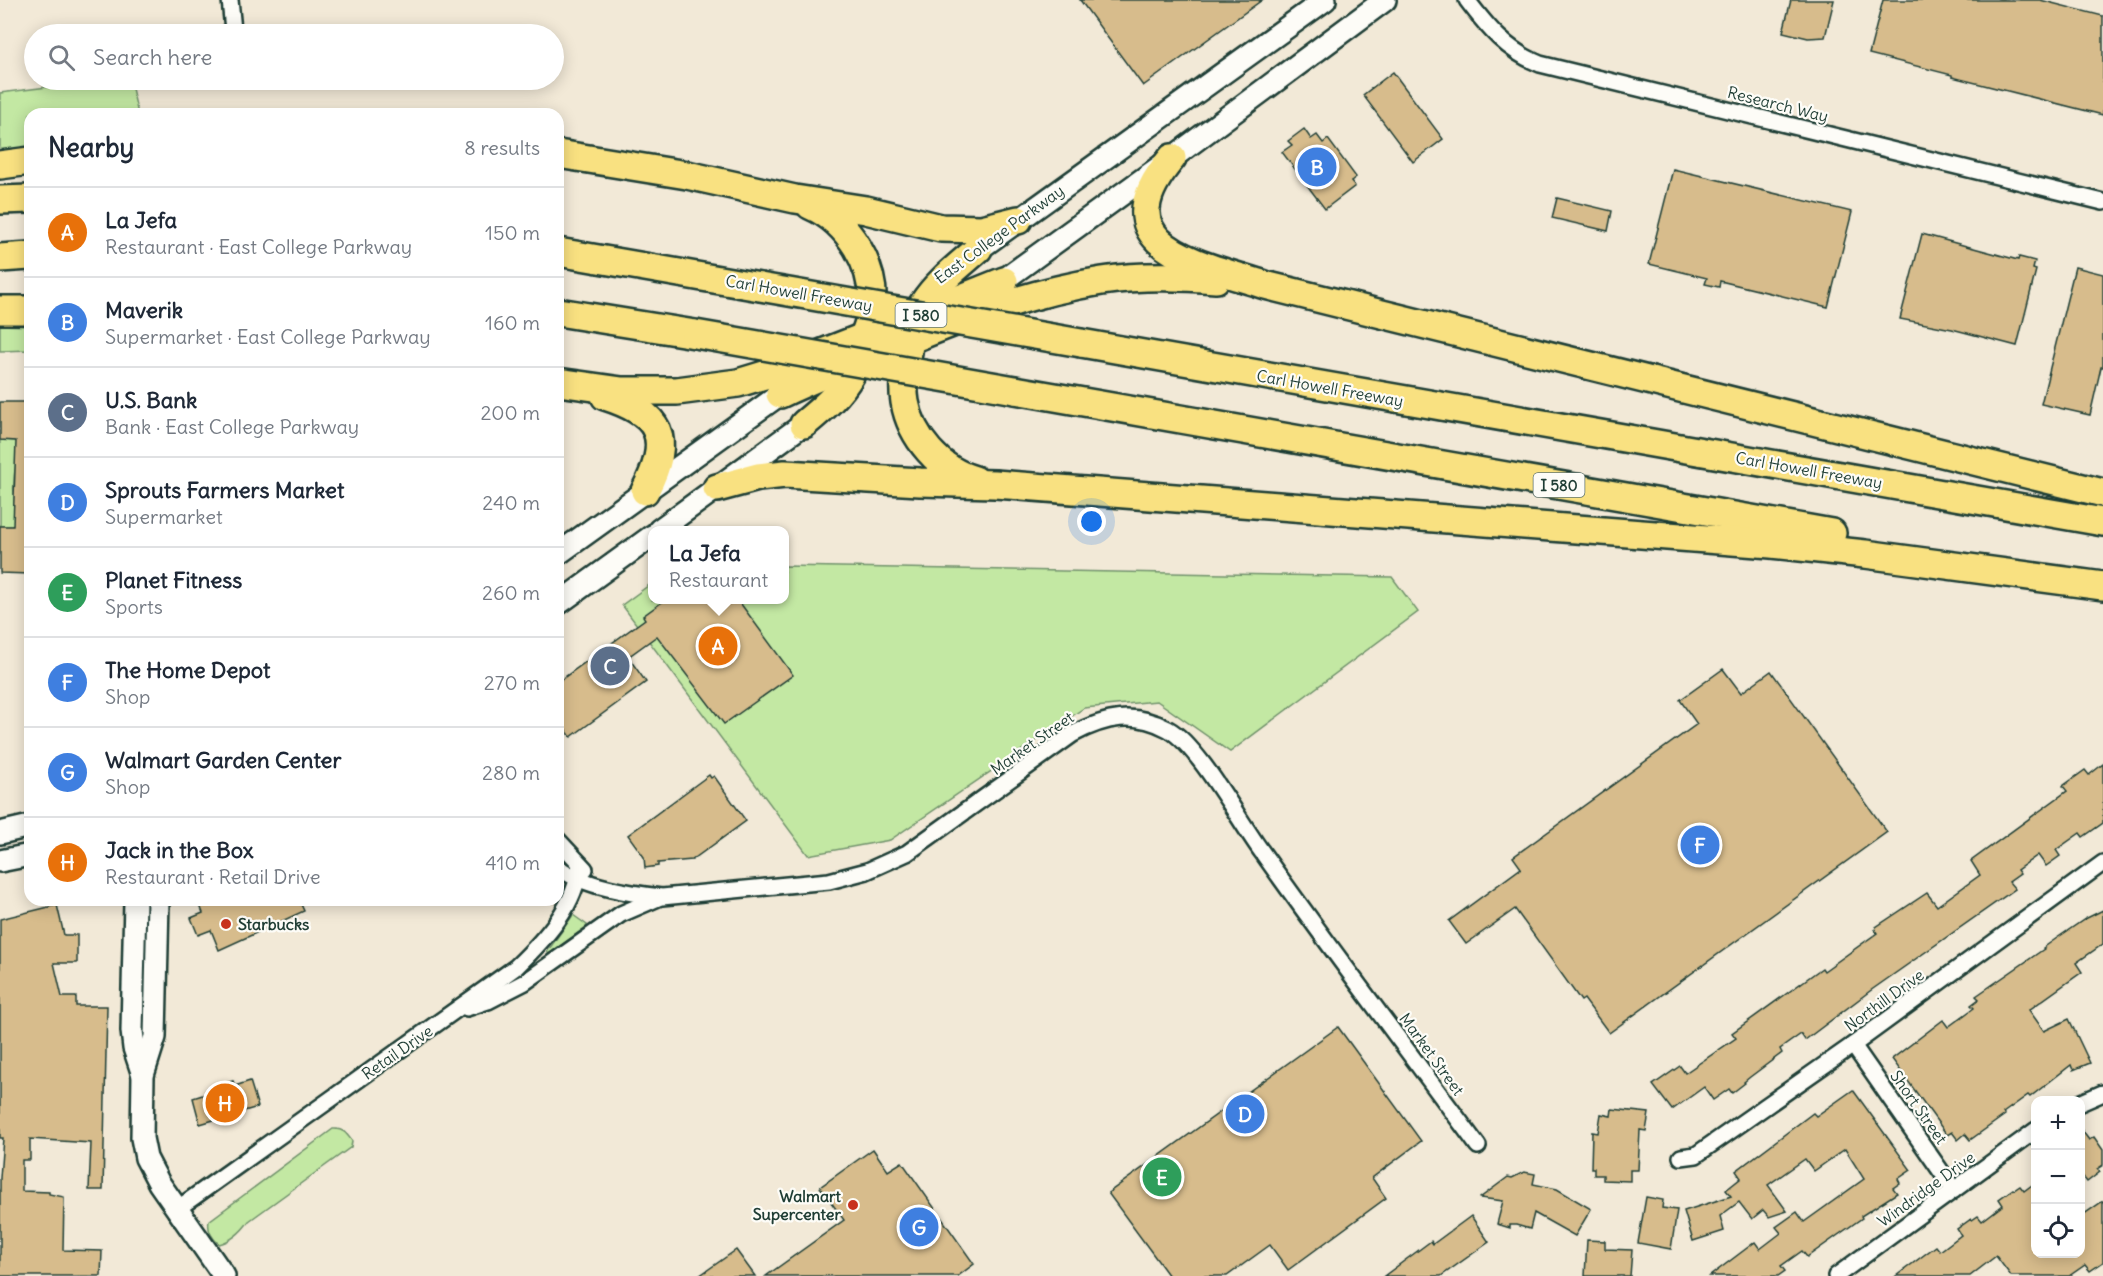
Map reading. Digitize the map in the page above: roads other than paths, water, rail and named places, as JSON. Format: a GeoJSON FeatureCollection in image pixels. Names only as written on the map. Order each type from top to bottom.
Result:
{"type":"FeatureCollection","features":[{"type":"Feature","properties":{"kind":"highway"},"geometry":{"type":"LineString","coordinates":[[564,155],[687,174],[795,199],[866,210],[953,230],[981,229],[1018,220]]}},
{"type":"Feature","properties":{"kind":"highway"},"geometry":{"type":"LineString","coordinates":[[1172,158],[1157,177],[1149,198],[1147,212],[1151,230],[1157,241],[1179,256],[1265,285],[2103,493]]}},
{"type":"Feature","properties":{"kind":"highway"},"geometry":{"type":"LineString","coordinates":[[0,165],[24,162]]}},
{"type":"Feature","properties":{"kind":"highway"},"geometry":{"type":"LineString","coordinates":[[0,200],[24,199]]}},
{"type":"Feature","properties":{"kind":"highway"},"geometry":{"type":"LineString","coordinates":[[795,199],[830,216],[848,234],[862,258],[871,285],[872,310],[851,373],[834,398],[804,424]]}},
{"type":"Feature","properties":{"kind":"highway"},"geometry":{"type":"LineString","coordinates":[[978,249],[940,284],[922,305],[917,333],[904,374],[905,402],[913,427],[925,446],[941,463],[966,477],[995,484]]}},
{"type":"Feature","properties":{"kind":"highway","name":"Carl Howell Freeway"},"geometry":{"type":"LineString","coordinates":[[564,253],[2103,522]]}},
{"type":"Feature","properties":{"kind":"highway"},"geometry":{"type":"LineString","coordinates":[[0,258],[24,256]]}},
{"type":"Feature","properties":{"kind":"highway"},"geometry":{"type":"LineString","coordinates":[[780,394],[917,333],[1025,297],[1104,280],[1178,277],[1265,285]]}},
{"type":"Feature","properties":{"kind":"highway"},"geometry":{"type":"LineString","coordinates":[[565,384],[622,391],[677,391],[728,385],[771,373],[864,336],[917,333],[1004,281]]}},
{"type":"Feature","properties":{"kind":"highway"},"geometry":{"type":"LineString","coordinates":[[0,310],[24,310]]}},
{"type":"Feature","properties":{"kind":"highway","name":"I 580"},"geometry":{"type":"LineString","coordinates":[[564,313],[2103,581]]}},
{"type":"Feature","properties":{"kind":"highway"},"geometry":{"type":"LineString","coordinates":[[565,384],[635,407],[652,422],[658,435],[659,454],[656,469],[645,491]]}},
{"type":"Feature","properties":{"kind":"highway"},"geometry":{"type":"LineString","coordinates":[[717,488],[747,479],[785,474],[995,484],[1771,544],[2103,586]]}},
{"type":"Feature","properties":{"kind":"main road","name":"East College Parkway"},"geometry":{"type":"LineString","coordinates":[[564,550],[864,336],[978,249],[1325,0]]}},
{"type":"Feature","properties":{"kind":"main road"},"geometry":{"type":"LineString","coordinates":[[1004,281],[1385,0]]}},
{"type":"Feature","properties":{"kind":"main road"},"geometry":{"type":"LineString","coordinates":[[666,526],[804,424],[917,333]]}},
{"type":"Feature","properties":{"kind":"main road"},"geometry":{"type":"LineString","coordinates":[[564,600],[648,539]]}},
{"type":"Feature","properties":{"kind":"main road"},"geometry":{"type":"LineString","coordinates":[[0,833],[24,827]]}},
{"type":"Feature","properties":{"kind":"main road"},"geometry":{"type":"LineString","coordinates":[[0,861],[24,856]]}},
{"type":"Feature","properties":{"kind":"main road"},"geometry":{"type":"LineString","coordinates":[[135,906],[132,1031],[134,1048],[143,1075]]}},
{"type":"Feature","properties":{"kind":"main road"},"geometry":{"type":"LineString","coordinates":[[158,906],[154,1037],[143,1075],[142,1138],[146,1158],[159,1183],[224,1276]]}},
{"type":"Feature","properties":{"kind":"street"},"geometry":{"type":"LineString","coordinates":[[230,0],[232,24]]}},
{"type":"Feature","properties":{"kind":"street","name":"Research Way"},"geometry":{"type":"LineString","coordinates":[[1467,0],[1504,44],[1540,64],[2103,202]]}},
{"type":"Feature","properties":{"kind":"street","name":"Market Street"},"geometry":{"type":"LineString","coordinates":[[564,871],[578,879],[637,894],[662,897],[829,880],[867,871],[907,853],[1073,734],[1107,719],[1129,717],[1148,721],[1169,730],[1182,740],[1198,758],[1260,850],[1478,1146]]}},
{"type":"Feature","properties":{"kind":"street","name":"Market Street"},"geometry":{"type":"LineString","coordinates":[[564,847],[600,884]]}},
{"type":"Feature","properties":{"kind":"street","name":"Northill Drive"},"geometry":{"type":"LineString","coordinates":[[1681,1158],[1696,1155],[2103,863]]}},
{"type":"Feature","properties":{"kind":"street","name":"Retail Drive"},"geometry":{"type":"LineString","coordinates":[[177,1209],[516,967],[537,947],[563,912],[578,879],[580,864]]}},
{"type":"Feature","properties":{"kind":"street"},"geometry":{"type":"LineString","coordinates":[[453,1012],[488,1001],[525,982],[621,914],[662,897]]}},
{"type":"Feature","properties":{"kind":"street","name":"Short Street"},"geometry":{"type":"LineString","coordinates":[[1853,1044],[1954,1190]]}},
{"type":"Feature","properties":{"kind":"street"},"geometry":{"type":"LineString","coordinates":[[2085,1101],[2103,1093]]}},
{"type":"Feature","properties":{"kind":"street","name":"Windridge Drive"},"geometry":{"type":"LineString","coordinates":[[1836,1276],[2031,1134]]}},
{"type":"Feature","properties":{"kind":"place","name":"Maverik"},"geometry":{"type":"Point","coordinates":[1317,167]}},
{"type":"Feature","properties":{"kind":"place","name":"La Jefa"},"geometry":{"type":"Point","coordinates":[718,646]}},
{"type":"Feature","properties":{"kind":"place","name":"U.S. Bank"},"geometry":{"type":"Point","coordinates":[610,666]}},
{"type":"Feature","properties":{"kind":"place","name":"The Home Depot"},"geometry":{"type":"Point","coordinates":[1700,845]}},
{"type":"Feature","properties":{"kind":"place","name":"Starbucks"},"geometry":{"type":"Point","coordinates":[226,924]}},
{"type":"Feature","properties":{"kind":"place","name":"Jack in the Box"},"geometry":{"type":"Point","coordinates":[225,1103]}},
{"type":"Feature","properties":{"kind":"place","name":"Sprouts Farmers Market"},"geometry":{"type":"Point","coordinates":[1245,1114]}},
{"type":"Feature","properties":{"kind":"place","name":"Planet Fitness"},"geometry":{"type":"Point","coordinates":[1162,1177]}},
{"type":"Feature","properties":{"kind":"place","name":"Walmart Supercenter"},"geometry":{"type":"Point","coordinates":[853,1205]}},
{"type":"Feature","properties":{"kind":"place","name":"Walmart Garden Center"},"geometry":{"type":"Point","coordinates":[919,1227]}}]}
